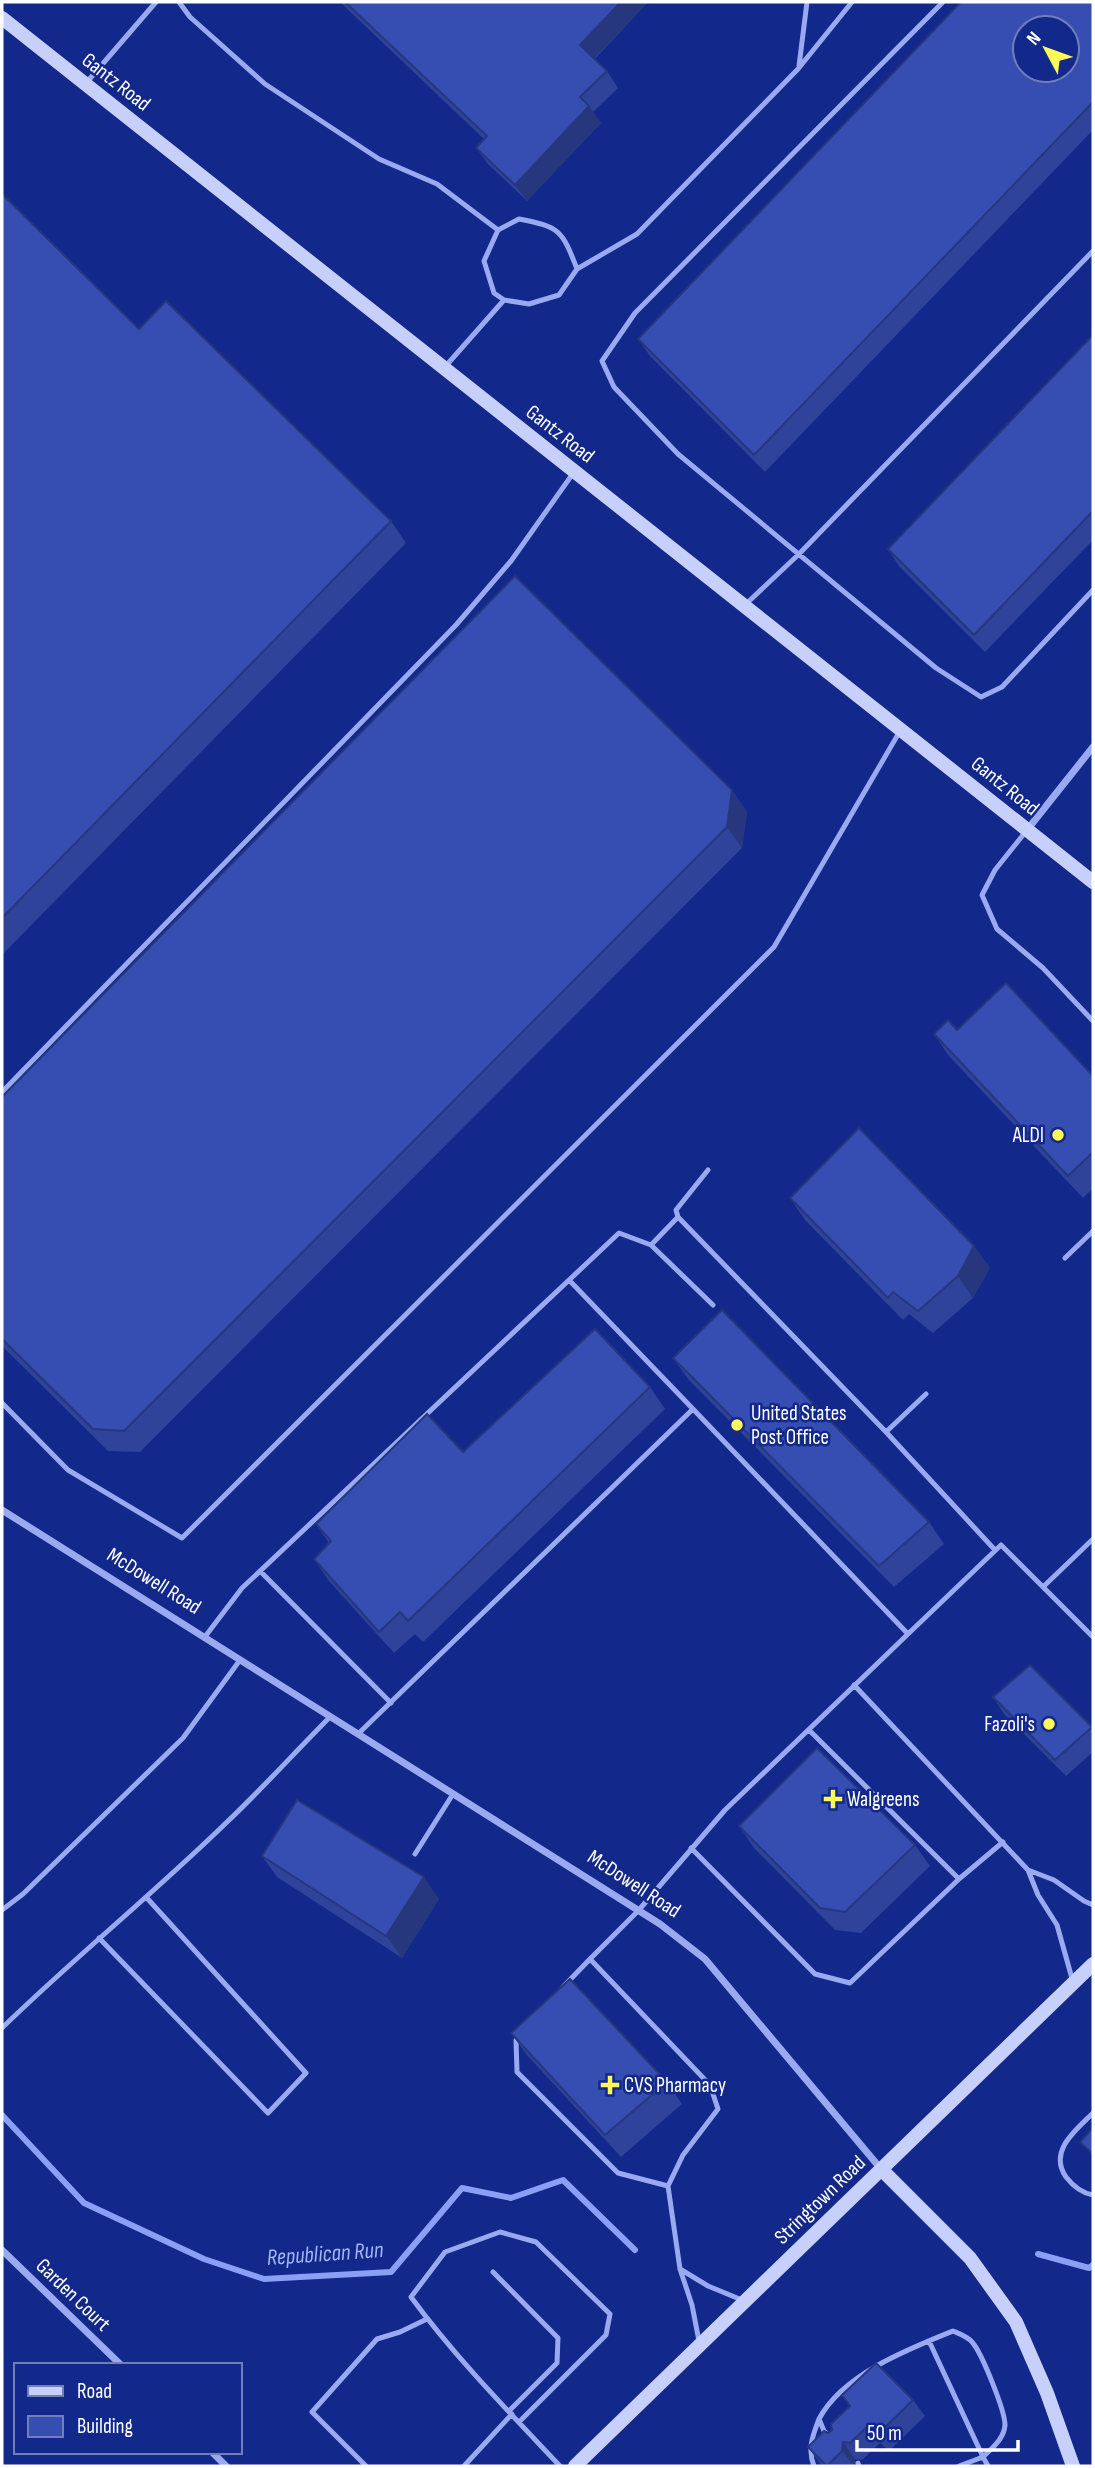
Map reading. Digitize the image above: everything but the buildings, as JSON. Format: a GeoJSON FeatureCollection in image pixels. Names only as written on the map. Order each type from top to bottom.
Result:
{"type":"FeatureCollection","features":[{"type":"Feature","properties":{"kind":"main road","name":"Gantz Road"},"geometry":{"type":"LineString","coordinates":[[2,18],[1093,882]]}},
{"type":"Feature","properties":{"kind":"main road","name":"Stringtown Road"},"geometry":{"type":"LineString","coordinates":[[575,2466],[1093,1964]]}},
{"type":"Feature","properties":{"kind":"main road","name":"McDowell Road"},"geometry":{"type":"LineString","coordinates":[[882,2170],[970,2258],[1016,2322],[1073,2466]]}},
{"type":"Feature","properties":{"kind":"street"},"geometry":{"type":"LineString","coordinates":[[1027,830],[1093,747]]}},
{"type":"Feature","properties":{"kind":"street","name":"McDowell Road"},"geometry":{"type":"LineString","coordinates":[[2,1510],[638,1910],[705,1959],[882,2170]]}},
{"type":"Feature","properties":{"kind":"street","name":"Garden Court"},"geometry":{"type":"LineString","coordinates":[[2,2250],[119,2363]]}},
{"type":"Feature","properties":{"kind":"lane"},"geometry":{"type":"LineString","coordinates":[[85,84],[156,2]]}},
{"type":"Feature","properties":{"kind":"lane"},"geometry":{"type":"LineString","coordinates":[[179,2],[190,18],[265,84],[379,159],[437,184],[498,230]]}},
{"type":"Feature","properties":{"kind":"lane"},"geometry":{"type":"LineString","coordinates":[[798,69],[807,2]]}},
{"type":"Feature","properties":{"kind":"lane"},"geometry":{"type":"LineString","coordinates":[[577,269],[566,242],[549,225],[519,219],[498,230],[484,261],[494,293],[504,300],[529,304],[559,295],[577,269],[637,234],[798,69],[852,2]]}},
{"type":"Feature","properties":{"kind":"lane"},"geometry":{"type":"LineString","coordinates":[[943,2],[635,313],[602,361],[614,387],[678,454],[936,668],[981,697],[1002,687],[1093,590]]}},
{"type":"Feature","properties":{"kind":"lane"},"geometry":{"type":"LineString","coordinates":[[743,606],[798,555],[1093,251]]}},
{"type":"Feature","properties":{"kind":"lane"},"geometry":{"type":"LineString","coordinates":[[444,369],[504,300]]}},
{"type":"Feature","properties":{"kind":"lane"},"geometry":{"type":"LineString","coordinates":[[2,1091],[456,625],[511,561],[575,472]]}},
{"type":"Feature","properties":{"kind":"lane"},"geometry":{"type":"LineString","coordinates":[[2,1403],[68,1469],[182,1538],[774,947],[901,731]]}},
{"type":"Feature","properties":{"kind":"lane"},"geometry":{"type":"LineString","coordinates":[[1027,830],[995,870],[982,895],[997,929],[1042,968],[1093,1021]]}},
{"type":"Feature","properties":{"kind":"lane"},"geometry":{"type":"LineString","coordinates":[[708,1170],[676,1210],[678,1217],[886,1432],[995,1550]]}},
{"type":"Feature","properties":{"kind":"lane"},"geometry":{"type":"LineString","coordinates":[[651,1245],[678,1217]]}},
{"type":"Feature","properties":{"kind":"lane"},"geometry":{"type":"LineString","coordinates":[[1065,1258],[1093,1231]]}},
{"type":"Feature","properties":{"kind":"lane"},"geometry":{"type":"LineString","coordinates":[[204,1638],[242,1588],[619,1233],[651,1245],[713,1305]]}},
{"type":"Feature","properties":{"kind":"lane"},"geometry":{"type":"LineString","coordinates":[[569,1280],[908,1634]]}},
{"type":"Feature","properties":{"kind":"lane"},"geometry":{"type":"LineString","coordinates":[[886,1432],[926,1394]]}},
{"type":"Feature","properties":{"kind":"lane"},"geometry":{"type":"LineString","coordinates":[[358,1734],[693,1409]]}},
{"type":"Feature","properties":{"kind":"lane"},"geometry":{"type":"LineString","coordinates":[[1043,1587],[1093,1539]]}},
{"type":"Feature","properties":{"kind":"lane"},"geometry":{"type":"LineString","coordinates":[[562,1988],[638,1910],[725,1810],[1001,1545],[1093,1637]]}},
{"type":"Feature","properties":{"kind":"lane"},"geometry":{"type":"LineString","coordinates":[[260,1571],[391,1703]]}},
{"type":"Feature","properties":{"kind":"lane"},"geometry":{"type":"LineString","coordinates":[[2,1910],[23,1894],[183,1738],[240,1660]]}},
{"type":"Feature","properties":{"kind":"lane"},"geometry":{"type":"LineString","coordinates":[[855,1685],[1027,1870],[1038,1895],[1057,1925],[1074,1983]]}},
{"type":"Feature","properties":{"kind":"lane"},"geometry":{"type":"LineString","coordinates":[[2,2028],[64,1968],[227,1823],[330,1717]]}},
{"type":"Feature","properties":{"kind":"lane"},"geometry":{"type":"LineString","coordinates":[[809,1730],[959,1879]]}},
{"type":"Feature","properties":{"kind":"lane"},"geometry":{"type":"LineString","coordinates":[[415,1854],[453,1794]]}},
{"type":"Feature","properties":{"kind":"lane"},"geometry":{"type":"LineString","coordinates":[[691,1848],[815,1974],[850,1983],[959,1879],[1003,1842]]}},
{"type":"Feature","properties":{"kind":"lane"},"geometry":{"type":"LineString","coordinates":[[1027,1870],[1054,1880],[1093,1905]]}},
{"type":"Feature","properties":{"kind":"lane"},"geometry":{"type":"LineString","coordinates":[[99,1938],[268,2113],[306,2073],[146,1897]]}},
{"type":"Feature","properties":{"kind":"lane"},"geometry":{"type":"LineString","coordinates":[[590,1959],[710,2085],[718,2109],[683,2155],[668,2186],[680,2269],[692,2305],[699,2346]]}},
{"type":"Feature","properties":{"kind":"lane"},"geometry":{"type":"LineString","coordinates":[[523,2032],[516,2040],[517,2072],[618,2173],[668,2186]]}},
{"type":"Feature","properties":{"kind":"lane"},"geometry":{"type":"LineString","coordinates":[[1093,2113],[1071,2134],[1061,2150],[1061,2169],[1072,2184],[1086,2193],[1093,2194]]}},
{"type":"Feature","properties":{"kind":"lane"},"geometry":{"type":"LineString","coordinates":[[519,2422],[606,2335],[610,2314],[536,2242],[500,2232],[445,2252],[411,2297],[427,2319],[519,2422],[560,2466]]}},
{"type":"Feature","properties":{"kind":"lane"},"geometry":{"type":"LineString","coordinates":[[680,2269],[708,2286],[745,2302]]}},
{"type":"Feature","properties":{"kind":"lane"},"geometry":{"type":"LineString","coordinates":[[464,2466],[556,2363],[558,2338],[493,2272]]}},
{"type":"Feature","properties":{"kind":"lane"},"geometry":{"type":"LineString","coordinates":[[366,2466],[312,2412],[377,2339],[427,2319]]}},
{"type":"Feature","properties":{"kind":"lane"},"geometry":{"type":"LineString","coordinates":[[814,2466],[810,2456],[812,2439],[828,2403],[846,2386],[872,2369],[953,2331],[970,2339],[977,2349],[995,2391],[1005,2424],[996,2445],[983,2457],[960,2466]]}},
{"type":"Feature","properties":{"kind":"lane"},"geometry":{"type":"LineString","coordinates":[[929,2341],[988,2466]]}},
{"type":"Feature","properties":{"kind":"lane"},"geometry":{"type":"LineString","coordinates":[[819,2419],[824,2431],[839,2444]]}},
{"type":"Feature","properties":{"kind":"waterway","name":"Republican Run"},"geometry":{"type":"LineString","coordinates":[[2,2115],[84,2203],[204,2259],[264,2279],[391,2272],[462,2188],[511,2198],[563,2180],[635,2250]]}},
{"type":"Feature","properties":{"kind":"waterway","name":"Republican Run"},"geometry":{"type":"LineString","coordinates":[[1038,2254],[1089,2268],[1093,2265]]}},
{"type":"Feature","properties":{"kind":"place","name":"ALDI"},"geometry":{"type":"Point","coordinates":[1058,1135]}},
{"type":"Feature","properties":{"kind":"place","name":"United States Post Office"},"geometry":{"type":"Point","coordinates":[737,1425]}},
{"type":"Feature","properties":{"kind":"place","name":"Fazoli's"},"geometry":{"type":"Point","coordinates":[1049,1724]}},
{"type":"Feature","properties":{"kind":"place","name":"Walgreens"},"geometry":{"type":"Point","coordinates":[833,1799]}},
{"type":"Feature","properties":{"kind":"place","name":"CVS Pharmacy"},"geometry":{"type":"Point","coordinates":[610,2085]}}]}
